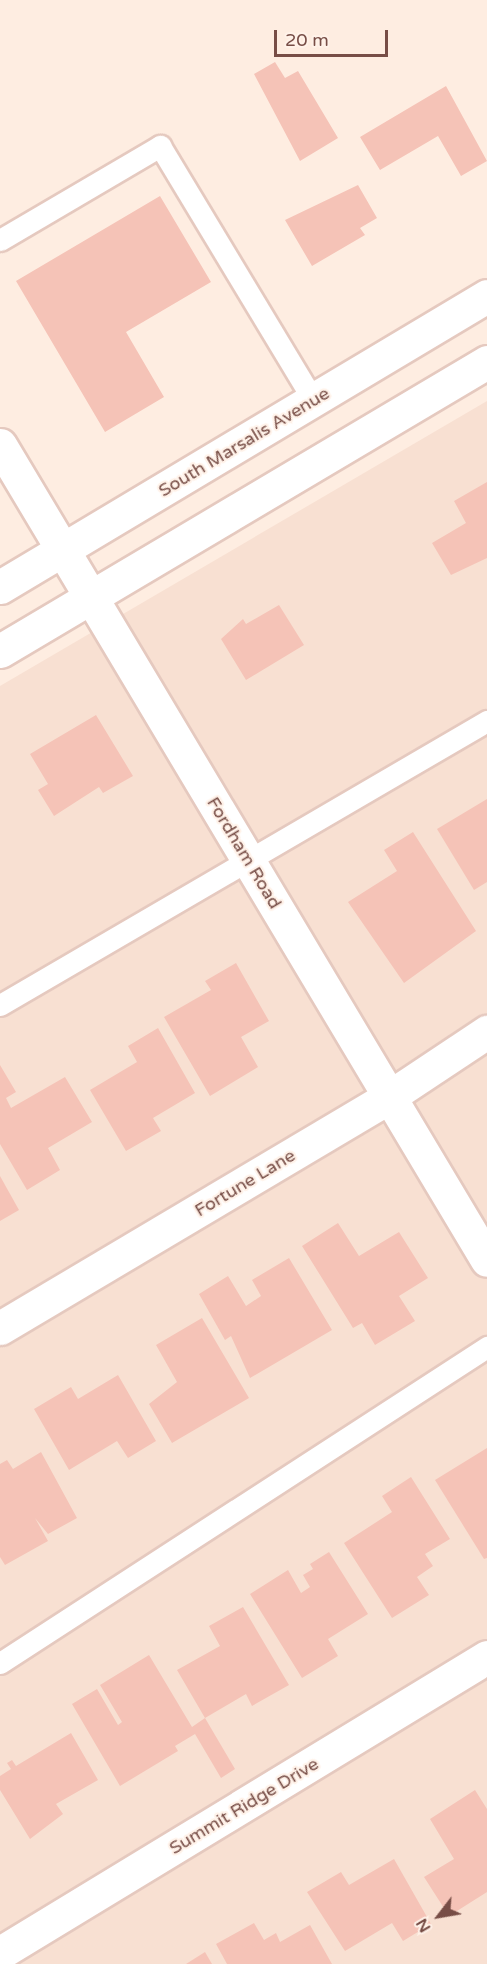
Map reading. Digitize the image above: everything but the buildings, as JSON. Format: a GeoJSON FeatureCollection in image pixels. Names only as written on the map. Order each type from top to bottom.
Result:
{"type":"FeatureCollection","features":[{"type":"Feature","properties":{"kind":"street","name":"South Marsalis Avenue"},"geometry":{"type":"LineString","coordinates":[[0,587],[487,297]]}},
{"type":"Feature","properties":{"kind":"street"},"geometry":{"type":"LineString","coordinates":[[0,651],[487,362]]}},
{"type":"Feature","properties":{"kind":"street","name":"Fordham Road"},"geometry":{"type":"LineString","coordinates":[[0,446],[487,1260]]}},
{"type":"Feature","properties":{"kind":"street","name":"Fortune Lane"},"geometry":{"type":"LineString","coordinates":[[0,1328],[389,1097],[487,1032]]}},
{"type":"Feature","properties":{"kind":"street","name":"Summit Ridge Drive"},"geometry":{"type":"LineString","coordinates":[[0,1953],[487,1657]]}},
{"type":"Feature","properties":{"kind":"lane"},"geometry":{"type":"LineString","coordinates":[[0,240],[160,146],[313,400]]}},
{"type":"Feature","properties":{"kind":"lane"},"geometry":{"type":"LineString","coordinates":[[0,1005],[487,721]]}},
{"type":"Feature","properties":{"kind":"lane"},"geometry":{"type":"LineString","coordinates":[[0,1662],[487,1347]]}},
{"type":"Feature","properties":{"kind":"shaded area"},"geometry":{"type":"Polygon","coordinates":[[[487,401],[487,1964],[0,1964],[0,686],[487,401]]]}}]}
